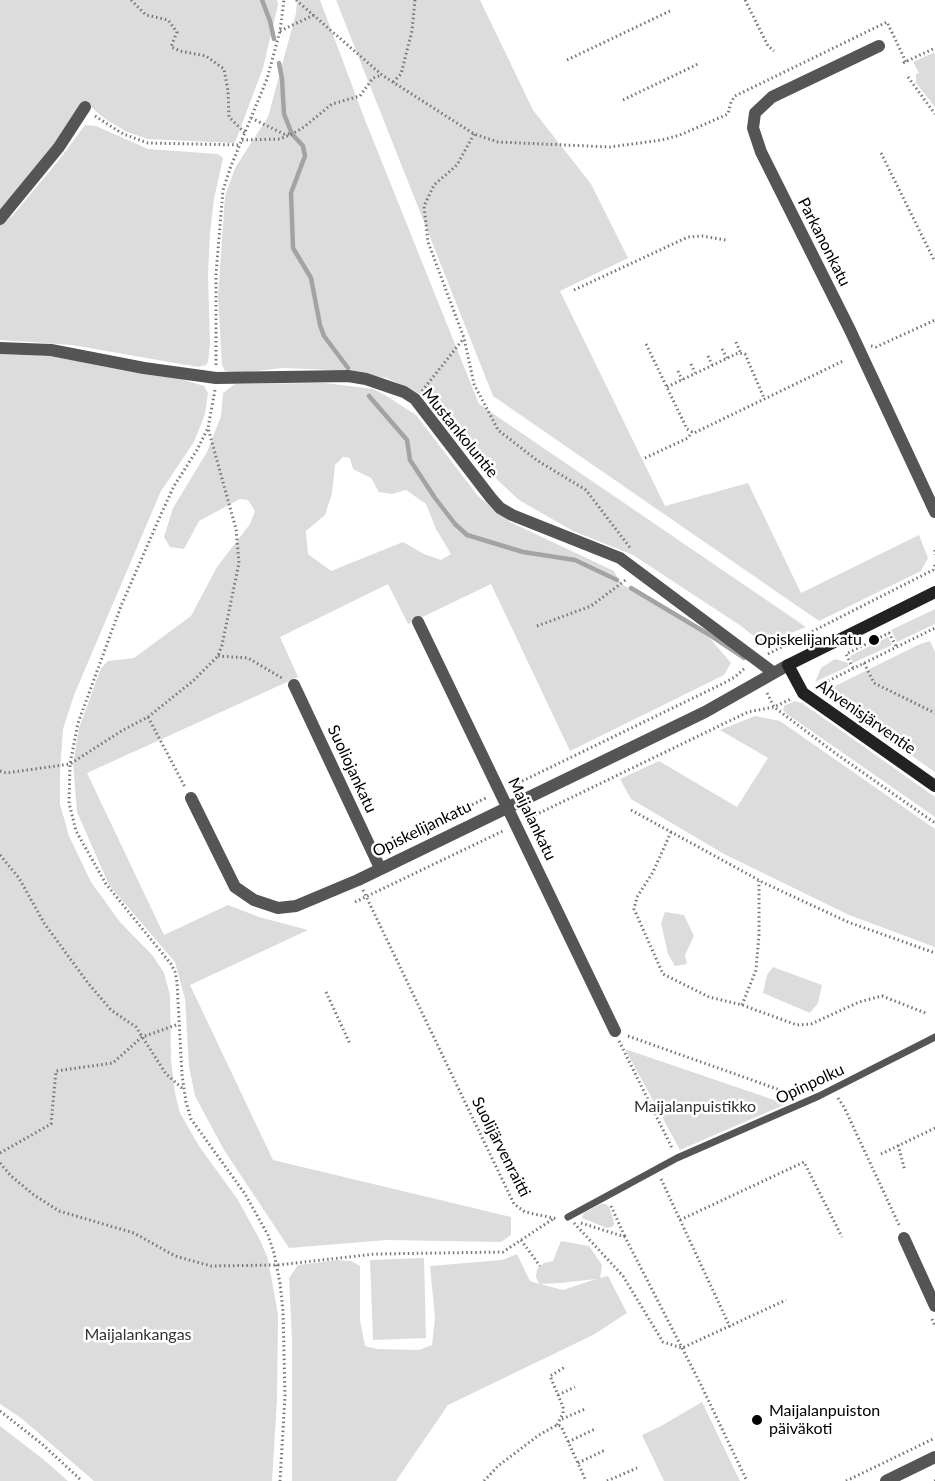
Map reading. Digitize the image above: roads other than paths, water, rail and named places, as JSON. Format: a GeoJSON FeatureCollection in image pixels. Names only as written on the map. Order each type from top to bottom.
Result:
{"type":"FeatureCollection","features":[{"type":"Feature","properties":{"kind":"main road","name":"Opiskelijankatu"},"geometry":{"type":"LineString","coordinates":[[788,665],[935,592]]}},
{"type":"Feature","properties":{"kind":"main road","name":"Ahvenisjärventie"},"geometry":{"type":"LineString","coordinates":[[788,665],[803,693],[935,786]]}},
{"type":"Feature","properties":{"kind":"street","name":"Parkanonkatu"},"geometry":{"type":"LineString","coordinates":[[879,46],[772,97],[755,113],[753,128],[761,152],[859,349],[935,512]]}},
{"type":"Feature","properties":{"kind":"street"},"geometry":{"type":"LineString","coordinates":[[0,219],[59,147],[85,107]]}},
{"type":"Feature","properties":{"kind":"street","name":"Mustankoluntie"},"geometry":{"type":"LineString","coordinates":[[0,348],[51,350],[144,368],[216,378],[348,376],[376,382],[404,392],[415,399],[500,508],[512,515],[608,552],[638,570],[774,673]]}},
{"type":"Feature","properties":{"kind":"street","name":"Maijalankatu"},"geometry":{"type":"LineString","coordinates":[[418,622],[615,1031]]}},
{"type":"Feature","properties":{"kind":"street","name":"Opiskelijankatu"},"geometry":{"type":"LineString","coordinates":[[191,798],[235,887],[254,900],[278,908],[296,906],[358,880],[705,712],[788,665]]}},
{"type":"Feature","properties":{"kind":"street","name":"Suoliojankatu"},"geometry":{"type":"LineString","coordinates":[[294,685],[380,868]]}},
{"type":"Feature","properties":{"kind":"street"},"geometry":{"type":"LineString","coordinates":[[904,1238],[935,1306]]}},
{"type":"Feature","properties":{"kind":"street"},"geometry":{"type":"LineString","coordinates":[[886,1481],[935,1457]]}},
{"type":"Feature","properties":{"kind":"lane","name":"Opinpolku"},"geometry":{"type":"LineString","coordinates":[[568,1217],[677,1158],[819,1096],[935,1037]]}},
{"type":"Feature","properties":{"kind":"waterway"},"geometry":{"type":"LineString","coordinates":[[262,0],[274,39]]}},
{"type":"Feature","properties":{"kind":"waterway"},"geometry":{"type":"LineString","coordinates":[[279,63],[284,114],[292,134],[303,146],[305,156],[291,193],[293,248],[311,278],[324,336],[348,368]]}},
{"type":"Feature","properties":{"kind":"waterway"},"geometry":{"type":"LineString","coordinates":[[369,396],[407,440],[410,460],[435,498],[455,524],[467,535],[523,552],[575,560],[617,580]]}},
{"type":"Feature","properties":{"kind":"waterway"},"geometry":{"type":"LineString","coordinates":[[631,588],[744,658]]}},
{"type":"Feature","properties":{"kind":"place","name":"Opiskelijankatu"},"geometry":{"type":"Point","coordinates":[874,640]}},
{"type":"Feature","properties":{"kind":"place","name":"Maijalanpuiston päiväkoti"},"geometry":{"type":"Point","coordinates":[757,1420]}},
{"type":"Feature","properties":{"kind":"park label","name":"Maijalanpuistikko"},"geometry":{"type":"Point","coordinates":[695,1107]}},
{"type":"Feature","properties":{"kind":"park label","name":"Maijalankangas"},"geometry":{"type":"Point","coordinates":[138,1335]}}]}
